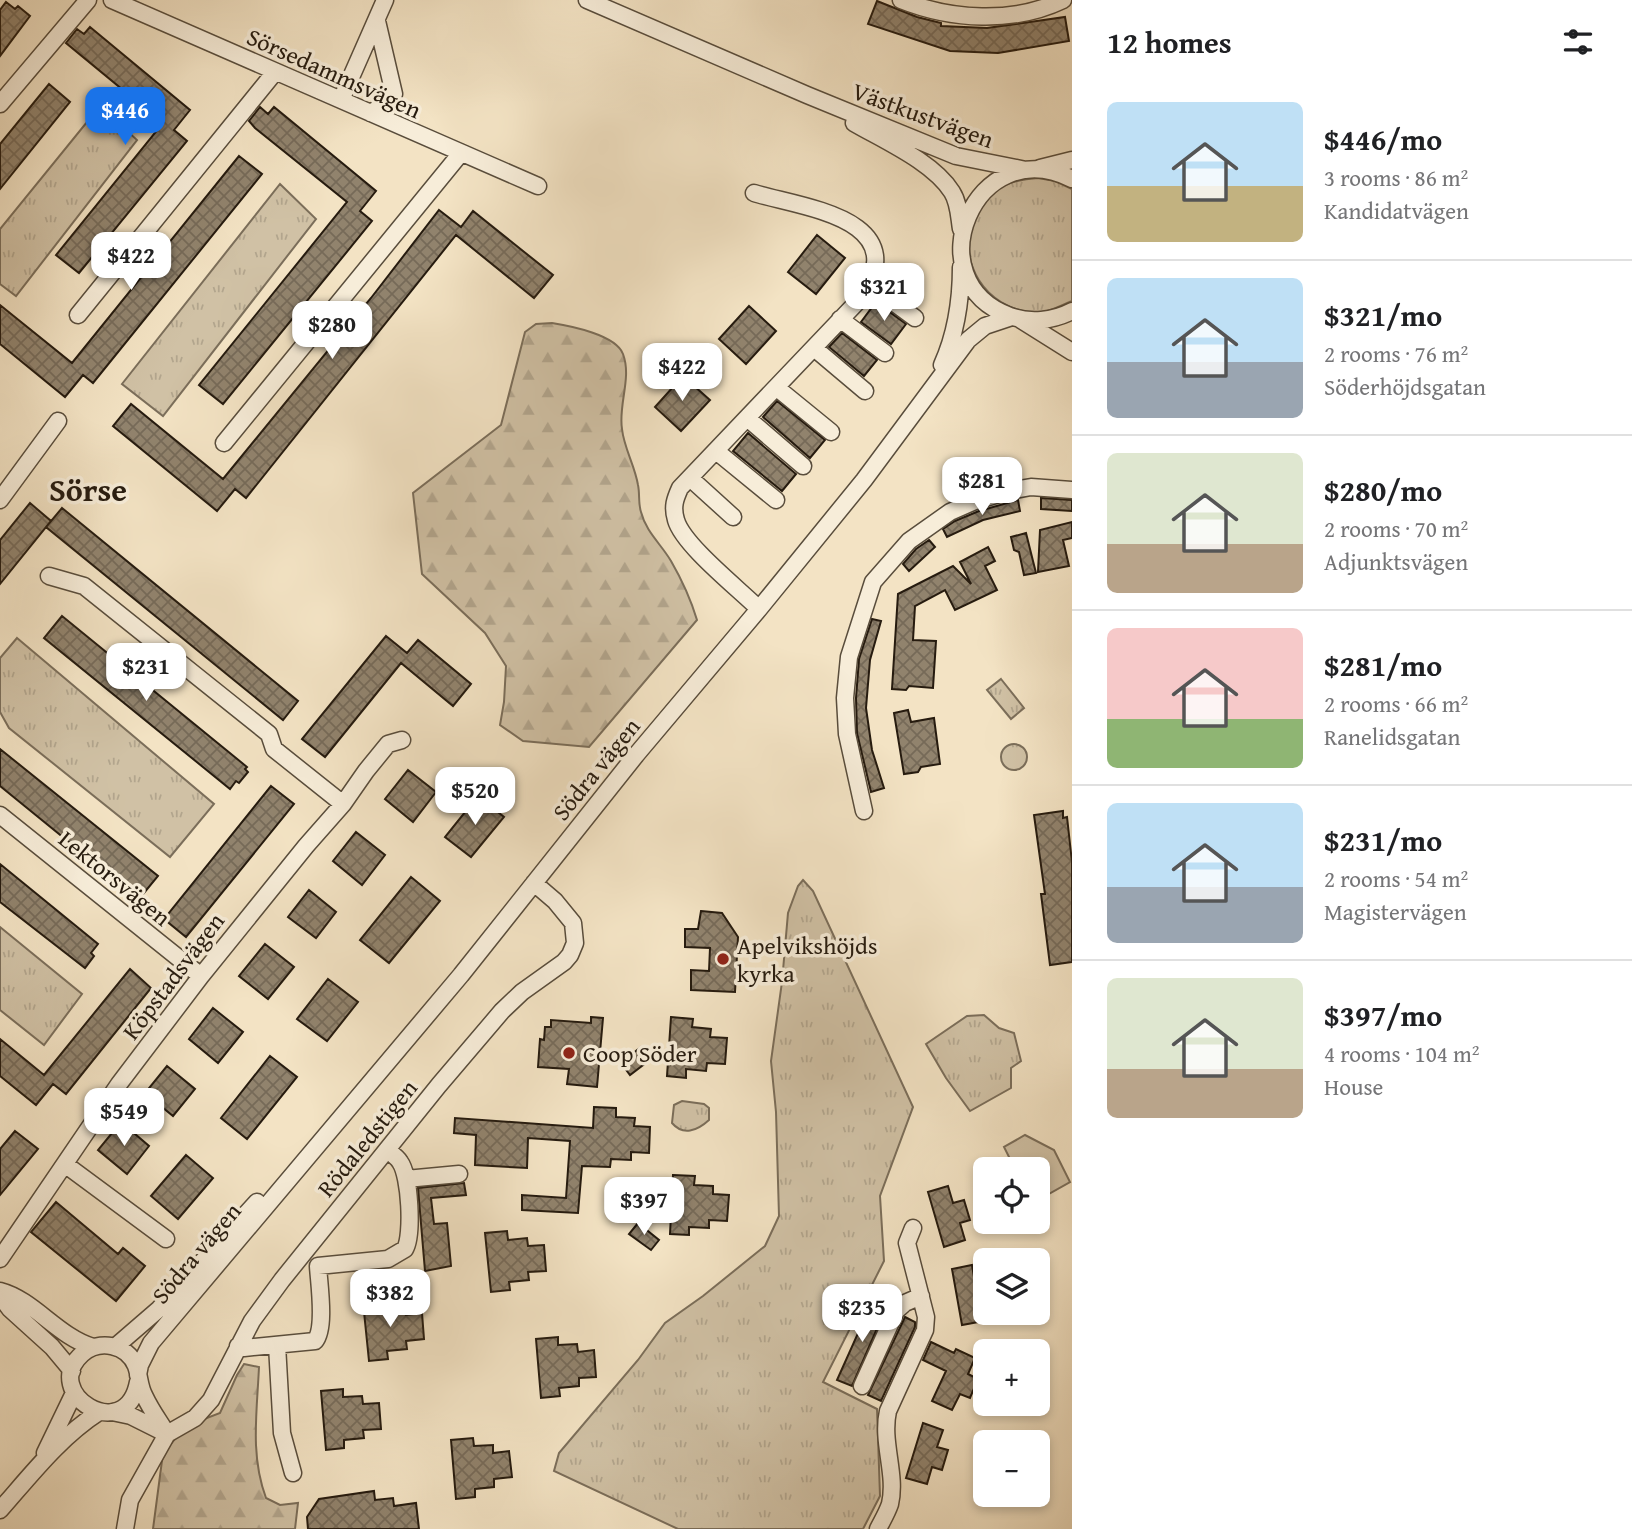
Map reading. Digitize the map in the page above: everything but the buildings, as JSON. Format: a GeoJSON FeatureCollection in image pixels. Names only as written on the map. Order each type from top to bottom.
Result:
{"type":"FeatureCollection","features":[{"type":"Feature","properties":{"kind":"street"},"geometry":{"type":"LineString","coordinates":[[0,104],[88,0]]}},
{"type":"Feature","properties":{"kind":"street","name":"Sörsedammsvägen"},"geometry":{"type":"LineString","coordinates":[[112,0],[538,186]]}},
{"type":"Feature","properties":{"kind":"street","name":"Västkustvägen"},"geometry":{"type":"LineString","coordinates":[[587,0],[956,156],[1030,170],[1072,160]]}},
{"type":"Feature","properties":{"kind":"street"},"geometry":{"type":"LineString","coordinates":[[901,0],[943,13],[975,17],[1011,15],[1036,4],[1063,0]]}},
{"type":"Feature","properties":{"kind":"street"},"geometry":{"type":"LineString","coordinates":[[341,100],[386,1]]}},
{"type":"Feature","properties":{"kind":"street"},"geometry":{"type":"LineString","coordinates":[[370,113],[390,102],[394,94],[377,21]]}},
{"type":"Feature","properties":{"kind":"street"},"geometry":{"type":"LineString","coordinates":[[78,315],[275,72]]}},
{"type":"Feature","properties":{"kind":"street","name":"Västkustvägen"},"geometry":{"type":"LineString","coordinates":[[807,95],[922,163],[940,177],[957,204],[961,254]]}},
{"type":"Feature","properties":{"kind":"street"},"geometry":{"type":"LineString","coordinates":[[224,443],[461,153]]}},
{"type":"Feature","properties":{"kind":"street"},"geometry":{"type":"LineString","coordinates":[[961,235],[966,218],[983,192],[999,179],[1030,170],[1049,171],[1072,179]]}},
{"type":"Feature","properties":{"kind":"street"},"geometry":{"type":"LineString","coordinates":[[754,193],[836,214],[861,229],[874,249],[875,273],[862,297],[680,488],[674,503],[677,523],[697,549],[760,609]]}},
{"type":"Feature","properties":{"kind":"street"},"geometry":{"type":"LineString","coordinates":[[961,254],[966,272],[977,292],[995,308],[1072,352]]}},
{"type":"Feature","properties":{"kind":"street","name":"Södra vägen"},"geometry":{"type":"LineString","coordinates":[[926,398],[946,358],[954,332],[958,312],[961,254]]}},
{"type":"Feature","properties":{"kind":"street"},"geometry":{"type":"LineString","coordinates":[[870,285],[915,318]]}},
{"type":"Feature","properties":{"kind":"street","name":"Södra vägen"},"geometry":{"type":"LineString","coordinates":[[138,1378],[140,1365],[151,1343],[401,1047],[636,755],[760,609],[976,332],[985,326],[1016,318],[1049,319],[1072,311]]}},
{"type":"Feature","properties":{"kind":"street"},"geometry":{"type":"LineString","coordinates":[[840,319],[885,353]]}},
{"type":"Feature","properties":{"kind":"street"},"geometry":{"type":"LineString","coordinates":[[814,348],[864,391]]}},
{"type":"Feature","properties":{"kind":"street"},"geometry":{"type":"LineString","coordinates":[[776,388],[831,432]]}},
{"type":"Feature","properties":{"kind":"street"},"geometry":{"type":"LineString","coordinates":[[747,418],[803,466]]}},
{"type":"Feature","properties":{"kind":"street"},"geometry":{"type":"LineString","coordinates":[[0,500],[58,421]]}},
{"type":"Feature","properties":{"kind":"street"},"geometry":{"type":"LineString","coordinates":[[716,451],[776,500]]}},
{"type":"Feature","properties":{"kind":"street"},"geometry":{"type":"LineString","coordinates":[[690,478],[733,517]]}},
{"type":"Feature","properties":{"kind":"street"},"geometry":{"type":"LineString","coordinates":[[864,811],[847,734],[845,698],[849,657],[873,582],[909,541],[950,512],[975,501],[1031,487],[1072,490]]}},
{"type":"Feature","properties":{"kind":"street"},"geometry":{"type":"LineString","coordinates":[[49,576],[84,586],[269,734],[274,749],[343,804]]}},
{"type":"Feature","properties":{"kind":"street","name":"Köpstadsvägen"},"geometry":{"type":"LineString","coordinates":[[0,1259],[119,1084],[201,976],[343,804],[388,744],[402,740]]}},
{"type":"Feature","properties":{"kind":"street","name":"Lektorsvägen"},"geometry":{"type":"LineString","coordinates":[[0,815],[201,976]]}},
{"type":"Feature","properties":{"kind":"street","name":"Rödaledstigen"},"geometry":{"type":"LineString","coordinates":[[167,1434],[204,1410],[252,1321],[502,1011],[570,955],[575,943],[573,923],[555,901],[534,883]]}},
{"type":"Feature","properties":{"kind":"street"},"geometry":{"type":"LineString","coordinates":[[318,1266],[388,1259],[402,1252],[407,1245],[410,1231],[406,1179],[401,1162],[388,1151]]}},
{"type":"Feature","properties":{"kind":"street"},"geometry":{"type":"LineString","coordinates":[[66,1165],[166,1239]]}},
{"type":"Feature","properties":{"kind":"street","name":"Södra vägen"},"geometry":{"type":"LineString","coordinates":[[115,1347],[149,1319],[239,1220],[299,1166]]}},
{"type":"Feature","properties":{"kind":"street"},"geometry":{"type":"LineString","coordinates":[[406,1179],[459,1174]]}},
{"type":"Feature","properties":{"kind":"street"},"geometry":{"type":"LineString","coordinates":[[878,1529],[890,1502],[885,1426],[888,1411],[925,1330],[926,1317],[907,1243],[913,1228]]}},
{"type":"Feature","properties":{"kind":"street"},"geometry":{"type":"LineString","coordinates":[[238,1346],[244,1348],[308,1344],[318,1338],[318,1266],[306,1252]]}},
{"type":"Feature","properties":{"kind":"street"},"geometry":{"type":"LineString","coordinates":[[0,1291],[13,1295],[71,1338],[93,1347]]}},
{"type":"Feature","properties":{"kind":"street"},"geometry":{"type":"LineString","coordinates":[[0,1296],[10,1309],[52,1347],[72,1371]]}},
{"type":"Feature","properties":{"kind":"street"},"geometry":{"type":"LineString","coordinates":[[862,1386],[896,1311],[905,1303],[921,1296]]}},
{"type":"Feature","properties":{"kind":"street"},"geometry":{"type":"LineString","coordinates":[[106,1345],[131,1357],[143,1395],[167,1434],[131,1416],[87,1407],[74,1393],[71,1382],[72,1371],[79,1357],[93,1347],[106,1345]]}},
{"type":"Feature","properties":{"kind":"street"},"geometry":{"type":"LineString","coordinates":[[276,1345],[282,1433],[293,1473]]}},
{"type":"Feature","properties":{"kind":"street"},"geometry":{"type":"LineString","coordinates":[[0,1510],[73,1432],[104,1412],[127,1404],[135,1394],[138,1378]]}},
{"type":"Feature","properties":{"kind":"street"},"geometry":{"type":"LineString","coordinates":[[40,1465],[74,1393]]}},
{"type":"Feature","properties":{"kind":"street"},"geometry":{"type":"LineString","coordinates":[[125,1529],[134,1492],[167,1434]]}},
{"type":"Feature","properties":{"kind":"green space"},"geometry":{"type":"Polygon","coordinates":[[[100,106],[137,140],[16,296],[0,284],[0,229],[100,106]]]}},
{"type":"Feature","properties":{"kind":"green space"},"geometry":{"type":"Polygon","coordinates":[[[1038,178],[1055,181],[1072,189],[1072,301],[1050,310],[1026,312],[1001,302],[979,280],[972,267],[969,238],[978,209],[988,196],[1012,182],[1038,178]]]}},
{"type":"Feature","properties":{"kind":"green space"},"geometry":{"type":"Polygon","coordinates":[[[280,184],[316,219],[163,416],[122,384],[280,184]]]}},
{"type":"Feature","properties":{"kind":"green space"},"geometry":{"type":"Polygon","coordinates":[[[552,323],[602,337],[619,347],[623,354],[626,382],[622,429],[637,478],[641,512],[646,526],[679,575],[697,620],[589,747],[523,741],[500,725],[506,666],[485,633],[422,574],[413,493],[501,425],[525,332],[536,324],[552,323]]]}},
{"type":"Feature","properties":{"kind":"green space"},"geometry":{"type":"Polygon","coordinates":[[[17,638],[214,804],[170,857],[9,728],[0,712],[0,658],[17,638]]]}},
{"type":"Feature","properties":{"kind":"green space"},"geometry":{"type":"Polygon","coordinates":[[[1001,679],[1024,708],[1011,719],[987,690],[1001,679]]]}},
{"type":"Feature","properties":{"kind":"green space"},"geometry":{"type":"Polygon","coordinates":[[[1014,744],[1023,748],[1027,757],[1023,766],[1014,770],[1005,766],[1001,757],[1005,748],[1014,744]]]}},
{"type":"Feature","properties":{"kind":"green space"},"geometry":{"type":"Polygon","coordinates":[[[803,880],[813,891],[913,1107],[880,1196],[884,1261],[823,1382],[877,1409],[880,1496],[863,1529],[678,1529],[554,1471],[559,1453],[638,1360],[665,1323],[765,1246],[779,1216],[776,1112],[771,1061],[788,913],[803,880]]]}},
{"type":"Feature","properties":{"kind":"green space"},"geometry":{"type":"Polygon","coordinates":[[[0,927],[82,994],[44,1045],[0,1010],[0,927]]]}},
{"type":"Feature","properties":{"kind":"green space"},"geometry":{"type":"Polygon","coordinates":[[[984,1015],[999,1028],[1014,1033],[1021,1061],[1011,1068],[1011,1088],[970,1111],[926,1044],[967,1016],[984,1015]]]}},
{"type":"Feature","properties":{"kind":"green space"},"geometry":{"type":"Polygon","coordinates":[[[682,1101],[704,1104],[709,1108],[709,1120],[690,1130],[676,1127],[672,1123],[674,1105],[682,1101]]]}},
{"type":"Feature","properties":{"kind":"green space"},"geometry":{"type":"Polygon","coordinates":[[[1025,1135],[1054,1150],[1070,1182],[1050,1193],[1050,1157],[1009,1157],[1004,1147],[1025,1135]]]}},
{"type":"Feature","properties":{"kind":"green space"},"geometry":{"type":"Polygon","coordinates":[[[244,1364],[259,1367],[256,1450],[261,1482],[266,1498],[280,1505],[298,1503],[295,1529],[153,1529],[163,1453],[186,1426],[220,1413],[244,1364]]]}},
{"type":"Feature","properties":{"kind":"place","name":"Apelvikshöjds kyrka"},"geometry":{"type":"Point","coordinates":[723,959]}},
{"type":"Feature","properties":{"kind":"place","name":"Coop Söder"},"geometry":{"type":"Point","coordinates":[569,1053]}},
{"type":"Feature","properties":{"kind":"district","name":"Sörse"},"geometry":{"type":"Point","coordinates":[88,489]}}]}
